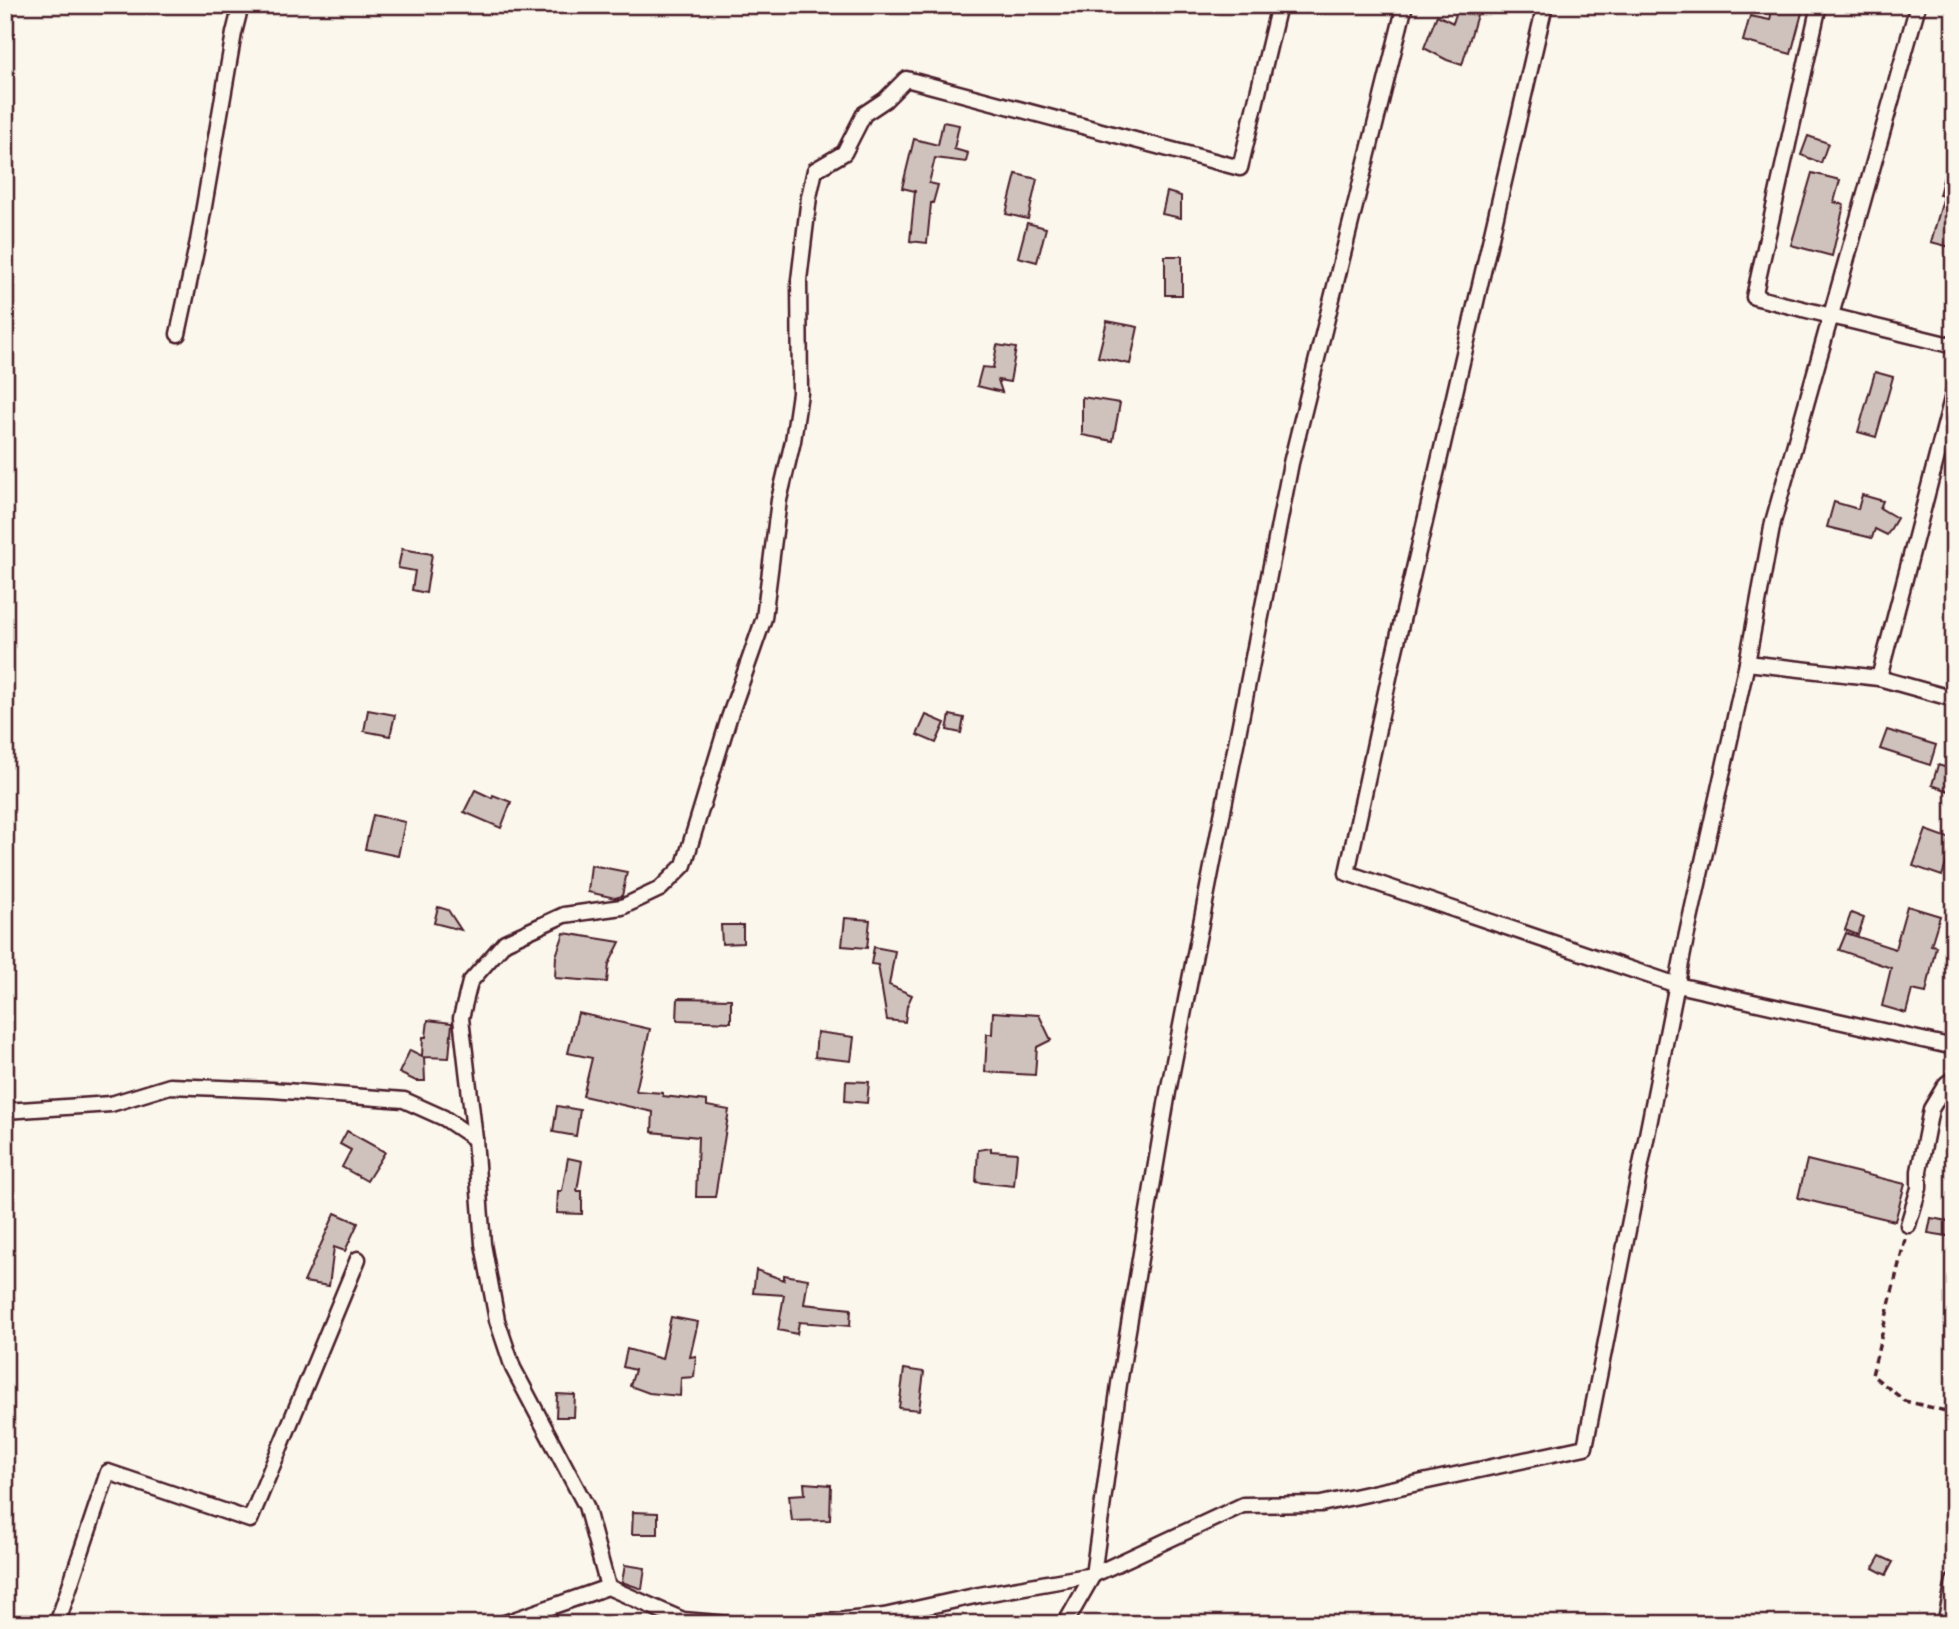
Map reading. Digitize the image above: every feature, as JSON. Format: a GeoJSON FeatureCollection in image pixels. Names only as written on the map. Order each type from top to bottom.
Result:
{"type":"FeatureCollection","features":[{"type":"Feature","properties":{"kind":"street"},"geometry":{"type":"LineString","coordinates":[[178,334],[198,241],[241,5]]}},
{"type":"Feature","properties":{"kind":"street"},"geometry":{"type":"LineString","coordinates":[[608,1587],[586,1506],[513,1368],[497,1320],[483,1244],[475,1139],[461,1018],[470,982],[505,942],[564,915],[622,907],[660,889],[684,865],[729,718],[764,618],[779,500],[793,441],[800,393],[799,281],[815,170],[844,153],[864,114],[885,100],[906,79],[1240,168],[1279,5]]}},
{"type":"Feature","properties":{"kind":"street"},"geometry":{"type":"LineString","coordinates":[[1065,1624],[1093,1575],[1119,1384],[1168,1092],[1286,491],[1405,5]]}},
{"type":"Feature","properties":{"kind":"street"},"geometry":{"type":"LineString","coordinates":[[1545,5],[1393,659],[1347,873],[1677,985],[1954,1047]]}},
{"type":"Feature","properties":{"kind":"street"},"geometry":{"type":"LineString","coordinates":[[1819,5],[1754,297],[1954,346]]}},
{"type":"Feature","properties":{"kind":"street"},"geometry":{"type":"LineString","coordinates":[[805,1624],[884,1616],[979,1595],[1093,1575],[1243,1505],[1321,1504],[1585,1447],[1677,985],[1747,663],[1773,522],[1918,5]]}},
{"type":"Feature","properties":{"kind":"street"},"geometry":{"type":"LineString","coordinates":[[1879,678],[1954,391]]}},
{"type":"Feature","properties":{"kind":"street"},"geometry":{"type":"LineString","coordinates":[[1747,663],[1879,678],[1954,699]]}},
{"type":"Feature","properties":{"kind":"street"},"geometry":{"type":"LineString","coordinates":[[1908,1225],[1919,1188],[1919,1171],[1931,1109],[1946,1084],[1954,1078]]}},
{"type":"Feature","properties":{"kind":"street"},"geometry":{"type":"LineString","coordinates":[[5,1111],[111,1104],[170,1086],[272,1090],[404,1100],[444,1118],[475,1139]]}},
{"type":"Feature","properties":{"kind":"street"},"geometry":{"type":"LineString","coordinates":[[57,1624],[108,1472],[250,1520],[358,1259]]}},
{"type":"Feature","properties":{"kind":"street"},"geometry":{"type":"LineString","coordinates":[[1945,1624],[1954,1581]]}},
{"type":"Feature","properties":{"kind":"street"},"geometry":{"type":"LineString","coordinates":[[502,1624],[608,1587],[683,1620],[730,1624]]}},
{"type":"Feature","properties":{"kind":"path"},"geometry":{"type":"LineString","coordinates":[[1908,1225],[1872,1376],[1905,1401],[1954,1413]]}},
{"type":"Feature","properties":{"kind":"building"},"geometry":{"type":"Polygon","coordinates":[[[1459,5],[1480,5],[1462,65],[1424,48],[1437,15],[1453,23],[1459,5]]]}},
{"type":"Feature","properties":{"kind":"building"},"geometry":{"type":"Polygon","coordinates":[[[1773,5],[1804,5],[1791,54],[1743,41],[1750,16],[1770,20],[1773,5]]]}},
{"type":"Feature","properties":{"kind":"building"},"geometry":{"type":"Polygon","coordinates":[[[943,122],[959,125],[954,149],[968,153],[966,162],[935,158],[929,183],[938,185],[931,203],[927,243],[910,241],[915,191],[902,188],[914,139],[938,145],[943,122]]]}},
{"type":"Feature","properties":{"kind":"building"},"geometry":{"type":"Polygon","coordinates":[[[1808,136],[1828,143],[1821,163],[1801,155],[1808,136]]]}},
{"type":"Feature","properties":{"kind":"building"},"geometry":{"type":"Polygon","coordinates":[[[1949,157],[1954,158],[1954,248],[1931,242],[1944,196],[1939,195],[1949,157]]]}},
{"type":"Feature","properties":{"kind":"building"},"geometry":{"type":"Polygon","coordinates":[[[1812,173],[1840,180],[1834,202],[1844,205],[1832,256],[1791,245],[1812,173]]]}},
{"type":"Feature","properties":{"kind":"building"},"geometry":{"type":"Polygon","coordinates":[[[1016,174],[1037,179],[1028,219],[1006,214],[1016,174]]]}},
{"type":"Feature","properties":{"kind":"building"},"geometry":{"type":"Polygon","coordinates":[[[1167,192],[1181,196],[1181,218],[1162,214],[1167,192]]]}},
{"type":"Feature","properties":{"kind":"building"},"geometry":{"type":"Polygon","coordinates":[[[1027,223],[1046,228],[1037,262],[1018,257],[1027,223]]]}},
{"type":"Feature","properties":{"kind":"building"},"geometry":{"type":"Polygon","coordinates":[[[1165,256],[1182,256],[1182,295],[1165,295],[1165,256]]]}},
{"type":"Feature","properties":{"kind":"building"},"geometry":{"type":"Polygon","coordinates":[[[1107,321],[1138,327],[1130,364],[1098,357],[1107,321]]]}},
{"type":"Feature","properties":{"kind":"building"},"geometry":{"type":"Polygon","coordinates":[[[997,345],[1016,348],[1010,382],[998,380],[1002,392],[977,386],[982,367],[993,368],[997,345]]]}},
{"type":"Feature","properties":{"kind":"building"},"geometry":{"type":"Polygon","coordinates":[[[1875,372],[1893,377],[1876,437],[1858,432],[1875,372]]]}},
{"type":"Feature","properties":{"kind":"building"},"geometry":{"type":"Polygon","coordinates":[[[1082,397],[1120,403],[1113,441],[1082,435],[1082,397]]]}},
{"type":"Feature","properties":{"kind":"building"},"geometry":{"type":"Polygon","coordinates":[[[1862,495],[1883,501],[1880,508],[1897,518],[1887,535],[1875,529],[1872,538],[1827,527],[1834,502],[1858,509],[1862,495]]]}},
{"type":"Feature","properties":{"kind":"building"},"geometry":{"type":"Polygon","coordinates":[[[402,549],[432,554],[426,593],[412,590],[415,571],[398,568],[402,549]]]}},
{"type":"Feature","properties":{"kind":"building"},"geometry":{"type":"Polygon","coordinates":[[[368,710],[395,715],[390,736],[364,731],[368,710]]]}},
{"type":"Feature","properties":{"kind":"building"},"geometry":{"type":"Polygon","coordinates":[[[926,715],[945,723],[936,743],[917,735],[926,715]]]}},
{"type":"Feature","properties":{"kind":"building"},"geometry":{"type":"Polygon","coordinates":[[[950,715],[964,718],[961,733],[947,730],[950,715]]]}},
{"type":"Feature","properties":{"kind":"building"},"geometry":{"type":"Polygon","coordinates":[[[1887,730],[1936,745],[1930,765],[1880,749],[1887,730]]]}},
{"type":"Feature","properties":{"kind":"building"},"geometry":{"type":"Polygon","coordinates":[[[1938,765],[1954,770],[1954,793],[1932,785],[1938,765]]]}},
{"type":"Feature","properties":{"kind":"building"},"geometry":{"type":"Polygon","coordinates":[[[475,790],[492,798],[493,795],[511,802],[501,828],[464,812],[475,790]]]}},
{"type":"Feature","properties":{"kind":"building"},"geometry":{"type":"Polygon","coordinates":[[[373,815],[405,822],[398,856],[365,849],[373,815]]]}},
{"type":"Feature","properties":{"kind":"building"},"geometry":{"type":"Polygon","coordinates":[[[1926,830],[1954,840],[1942,876],[1913,866],[1926,830]]]}},
{"type":"Feature","properties":{"kind":"building"},"geometry":{"type":"Polygon","coordinates":[[[591,865],[627,872],[622,896],[615,898],[588,892],[591,865]]]}},
{"type":"Feature","properties":{"kind":"building"},"geometry":{"type":"Polygon","coordinates":[[[1907,906],[1940,916],[1931,945],[1936,946],[1926,993],[1912,990],[1906,1013],[1882,1006],[1891,968],[1839,950],[1846,933],[1895,949],[1907,906]]]}},
{"type":"Feature","properties":{"kind":"building"},"geometry":{"type":"Polygon","coordinates":[[[438,907],[448,910],[461,930],[434,923],[438,907]]]}},
{"type":"Feature","properties":{"kind":"building"},"geometry":{"type":"Polygon","coordinates":[[[1851,913],[1864,918],[1858,935],[1845,930],[1851,913]]]}},
{"type":"Feature","properties":{"kind":"building"},"geometry":{"type":"Polygon","coordinates":[[[845,918],[870,920],[867,948],[842,946],[845,918]]]}},
{"type":"Feature","properties":{"kind":"building"},"geometry":{"type":"Polygon","coordinates":[[[721,925],[743,925],[743,943],[722,944],[721,925]]]}},
{"type":"Feature","properties":{"kind":"building"},"geometry":{"type":"Polygon","coordinates":[[[564,933],[620,942],[609,964],[607,982],[555,978],[556,956],[564,933]]]}},
{"type":"Feature","properties":{"kind":"building"},"geometry":{"type":"Polygon","coordinates":[[[874,947],[895,951],[889,985],[912,995],[905,1022],[887,1020],[878,965],[871,964],[874,947]]]}},
{"type":"Feature","properties":{"kind":"building"},"geometry":{"type":"Polygon","coordinates":[[[678,998],[731,999],[731,1022],[677,1020],[678,998]]]}},
{"type":"Feature","properties":{"kind":"building"},"geometry":{"type":"Polygon","coordinates":[[[993,1012],[1039,1015],[1051,1040],[1037,1047],[1035,1075],[985,1072],[987,1034],[992,1034],[993,1012]]]}},
{"type":"Feature","properties":{"kind":"building"},"geometry":{"type":"Polygon","coordinates":[[[578,1013],[650,1029],[636,1091],[707,1101],[707,1106],[729,1110],[715,1197],[696,1197],[698,1137],[652,1132],[653,1112],[583,1096],[592,1058],[568,1053],[578,1013]]]}},
{"type":"Feature","properties":{"kind":"building"},"geometry":{"type":"Polygon","coordinates":[[[428,1020],[452,1023],[449,1058],[424,1057],[425,1081],[416,1081],[399,1073],[410,1050],[422,1056],[423,1037],[426,1037],[428,1020]]]}},
{"type":"Feature","properties":{"kind":"building"},"geometry":{"type":"Polygon","coordinates":[[[817,1032],[854,1037],[851,1061],[815,1057],[817,1032]]]}},
{"type":"Feature","properties":{"kind":"building"},"geometry":{"type":"Polygon","coordinates":[[[846,1081],[869,1082],[867,1103],[845,1101],[846,1081]]]}},
{"type":"Feature","properties":{"kind":"building"},"geometry":{"type":"Polygon","coordinates":[[[557,1106],[580,1110],[576,1136],[553,1132],[557,1106]]]}},
{"type":"Feature","properties":{"kind":"building"},"geometry":{"type":"Polygon","coordinates":[[[347,1131],[385,1152],[367,1181],[342,1167],[351,1150],[340,1144],[347,1131]]]}},
{"type":"Feature","properties":{"kind":"building"},"geometry":{"type":"Polygon","coordinates":[[[991,1148],[991,1151],[1017,1153],[1014,1186],[976,1182],[978,1150],[991,1148]]]}},
{"type":"Feature","properties":{"kind":"building"},"geometry":{"type":"Polygon","coordinates":[[[568,1158],[582,1161],[577,1191],[582,1191],[582,1214],[557,1213],[558,1191],[562,1191],[568,1158]]]}},
{"type":"Feature","properties":{"kind":"building"},"geometry":{"type":"Polygon","coordinates":[[[1807,1160],[1905,1184],[1895,1221],[1798,1198],[1807,1160]]]}},
{"type":"Feature","properties":{"kind":"building"},"geometry":{"type":"Polygon","coordinates":[[[335,1213],[358,1223],[345,1251],[334,1247],[329,1286],[304,1282],[335,1213]]]}},
{"type":"Feature","properties":{"kind":"building"},"geometry":{"type":"Polygon","coordinates":[[[1931,1218],[1954,1222],[1954,1237],[1928,1233],[1931,1218]]]}},
{"type":"Feature","properties":{"kind":"building"},"geometry":{"type":"Polygon","coordinates":[[[756,1270],[784,1280],[784,1275],[808,1279],[804,1304],[851,1309],[850,1326],[799,1322],[797,1334],[778,1330],[784,1295],[753,1293],[756,1270]]]}},
{"type":"Feature","properties":{"kind":"building"},"geometry":{"type":"Polygon","coordinates":[[[671,1317],[698,1322],[690,1357],[696,1356],[694,1377],[681,1378],[680,1396],[649,1393],[630,1386],[635,1370],[623,1367],[627,1349],[662,1359],[671,1317]]]}},
{"type":"Feature","properties":{"kind":"building"},"geometry":{"type":"Polygon","coordinates":[[[904,1369],[924,1372],[919,1410],[899,1408],[904,1369]]]}},
{"type":"Feature","properties":{"kind":"building"},"geometry":{"type":"Polygon","coordinates":[[[557,1394],[575,1395],[574,1417],[556,1417],[557,1394]]]}},
{"type":"Feature","properties":{"kind":"building"},"geometry":{"type":"Polygon","coordinates":[[[804,1483],[831,1485],[830,1520],[792,1521],[789,1495],[805,1494],[804,1483]]]}},
{"type":"Feature","properties":{"kind":"building"},"geometry":{"type":"Polygon","coordinates":[[[633,1512],[658,1513],[658,1534],[632,1534],[633,1512]]]}},
{"type":"Feature","properties":{"kind":"building"},"geometry":{"type":"Polygon","coordinates":[[[1880,1556],[1893,1562],[1886,1575],[1873,1568],[1880,1556]]]}},
{"type":"Feature","properties":{"kind":"building"},"geometry":{"type":"Polygon","coordinates":[[[625,1565],[645,1568],[642,1589],[622,1582],[625,1565]]]}}]}
